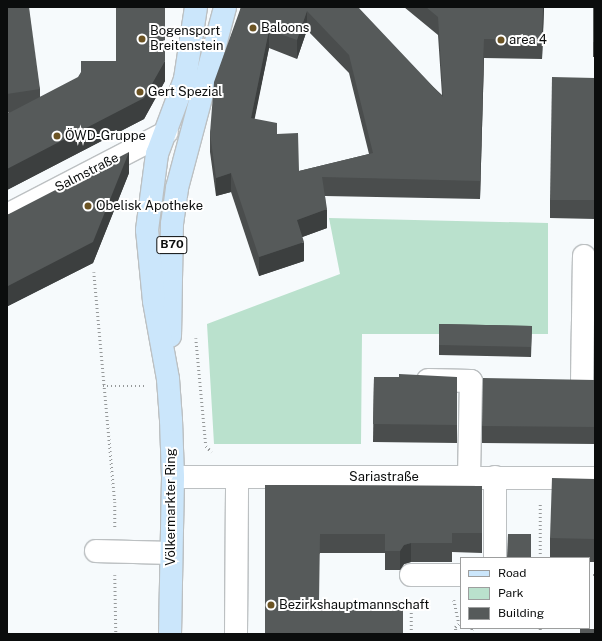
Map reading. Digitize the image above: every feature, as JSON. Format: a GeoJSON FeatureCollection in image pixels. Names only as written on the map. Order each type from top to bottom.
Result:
{"type":"FeatureCollection","features":[{"type":"Feature","properties":{"kind":"main road","name":"B70"},"geometry":{"type":"LineString","coordinates":[[167,132],[185,79],[196,7]]}},
{"type":"Feature","properties":{"kind":"main road","name":"Völkermarkter Ring"},"geometry":{"type":"LineString","coordinates":[[170,634],[173,477],[168,379],[172,224],[180,169],[225,7]]}},
{"type":"Feature","properties":{"kind":"main road","name":"Völkermarkter Ring"},"geometry":{"type":"LineString","coordinates":[[167,132],[158,154],[147,230],[154,301],[168,379]]}},
{"type":"Feature","properties":{"kind":"street","name":"Salmstraße"},"geometry":{"type":"LineString","coordinates":[[7,215],[167,132]]}},
{"type":"Feature","properties":{"kind":"street"},"geometry":{"type":"LineString","coordinates":[[558,382],[588,383],[584,256]]}},
{"type":"Feature","properties":{"kind":"street"},"geometry":{"type":"LineString","coordinates":[[408,380],[495,381]]}},
{"type":"Feature","properties":{"kind":"street"},"geometry":{"type":"LineString","coordinates":[[469,477],[471,381]]}},
{"type":"Feature","properties":{"kind":"street","name":"Sariastraße"},"geometry":{"type":"LineString","coordinates":[[173,477],[595,478]]}},
{"type":"Feature","properties":{"kind":"street"},"geometry":{"type":"LineString","coordinates":[[236,634],[237,477]]}},
{"type":"Feature","properties":{"kind":"street"},"geometry":{"type":"LineString","coordinates":[[495,477],[495,557]]}},
{"type":"Feature","properties":{"kind":"street"},"geometry":{"type":"LineString","coordinates":[[106,551],[171,553]]}},
{"type":"Feature","properties":{"kind":"street"},"geometry":{"type":"LineString","coordinates":[[411,575],[460,575]]}},
{"type":"Feature","properties":{"kind":"path"},"geometry":{"type":"LineString","coordinates":[[94,272],[115,502],[106,551],[116,634]]}},
{"type":"Feature","properties":{"kind":"path"},"geometry":{"type":"LineString","coordinates":[[200,385],[206,446],[213,454],[227,455],[235,461],[237,477]]}},
{"type":"Feature","properties":{"kind":"path"},"geometry":{"type":"LineString","coordinates":[[540,478],[540,557]]}},
{"type":"Feature","properties":{"kind":"path"},"geometry":{"type":"LineString","coordinates":[[411,575],[411,634]]}},
{"type":"Feature","properties":{"kind":"path"},"geometry":{"type":"LineString","coordinates":[[456,634],[455,627],[460,623]]}},
{"type":"Feature","properties":{"kind":"green space"},"geometry":{"type":"Polygon","coordinates":[[[329,218],[548,223],[548,334],[362,334],[361,444],[214,444],[207,324],[340,274],[329,218]]]}},
{"type":"Feature","properties":{"kind":"building"},"geometry":{"type":"Polygon","coordinates":[[[7,7],[29,7],[40,89],[7,94],[7,7]]]}},
{"type":"Feature","properties":{"kind":"building"},"geometry":{"type":"Polygon","coordinates":[[[116,7],[165,7],[165,61],[144,98],[7,169],[7,114],[78,77],[81,72],[81,61],[116,61],[116,7]]]}},
{"type":"Feature","properties":{"kind":"building"},"geometry":{"type":"Polygon","coordinates":[[[241,7],[358,7],[443,97],[438,17],[426,7],[543,7],[542,40],[484,39],[480,181],[322,177],[327,209],[297,220],[304,242],[259,257],[231,173],[216,178],[210,133],[214,82],[241,7]],[[307,11],[297,40],[269,30],[251,118],[277,123],[277,134],[298,133],[299,171],[373,153],[349,55],[307,11]]]}},
{"type":"Feature","properties":{"kind":"building"},"geometry":{"type":"Polygon","coordinates":[[[593,7],[595,7],[595,42],[593,42],[593,7]]]}},
{"type":"Feature","properties":{"kind":"building"},"geometry":{"type":"Polygon","coordinates":[[[552,77],[595,78],[595,200],[550,200],[552,77]]]}},
{"type":"Feature","properties":{"kind":"building"},"geometry":{"type":"Polygon","coordinates":[[[129,152],[93,242],[8,286],[7,215],[129,152]]]}},
{"type":"Feature","properties":{"kind":"building"},"geometry":{"type":"Polygon","coordinates":[[[439,324],[532,326],[531,347],[439,345],[439,324]]]}},
{"type":"Feature","properties":{"kind":"building"},"geometry":{"type":"Polygon","coordinates":[[[399,374],[457,377],[457,425],[373,424],[374,377],[399,377],[399,374]]]}},
{"type":"Feature","properties":{"kind":"building"},"geometry":{"type":"Polygon","coordinates":[[[483,378],[595,380],[595,427],[482,426],[483,378]]]}},
{"type":"Feature","properties":{"kind":"building"},"geometry":{"type":"Polygon","coordinates":[[[552,478],[595,479],[595,539],[550,538],[552,478]]]}},
{"type":"Feature","properties":{"kind":"building"},"geometry":{"type":"Polygon","coordinates":[[[265,485],[482,486],[482,533],[452,533],[452,543],[411,543],[404,545],[400,551],[385,551],[385,534],[320,534],[319,602],[403,601],[403,634],[265,634],[265,485]]]}},
{"type":"Feature","properties":{"kind":"building"},"geometry":{"type":"Polygon","coordinates":[[[508,534],[531,534],[531,557],[507,557],[508,534]]]}},
{"type":"Feature","properties":{"kind":"building"},"geometry":{"type":"Polygon","coordinates":[[[580,629],[595,629],[595,634],[580,634],[580,629]]]}},
{"type":"Feature","properties":{"kind":"place","name":"Baloons"},"geometry":{"type":"Point","coordinates":[253,28]}},
{"type":"Feature","properties":{"kind":"place","name":"Bogensport Breitenstein"},"geometry":{"type":"Point","coordinates":[142,39]}},
{"type":"Feature","properties":{"kind":"place","name":"area 4"},"geometry":{"type":"Point","coordinates":[501,40]}},
{"type":"Feature","properties":{"kind":"place","name":"Gert Spezial"},"geometry":{"type":"Point","coordinates":[140,92]}},
{"type":"Feature","properties":{"kind":"place","name":"ÖWD-Gruppe"},"geometry":{"type":"Point","coordinates":[57,136]}},
{"type":"Feature","properties":{"kind":"place","name":"Obelisk Apotheke"},"geometry":{"type":"Point","coordinates":[88,206]}},
{"type":"Feature","properties":{"kind":"place","name":"Bezirkshauptmannschaft"},"geometry":{"type":"Point","coordinates":[271,605]}}]}
